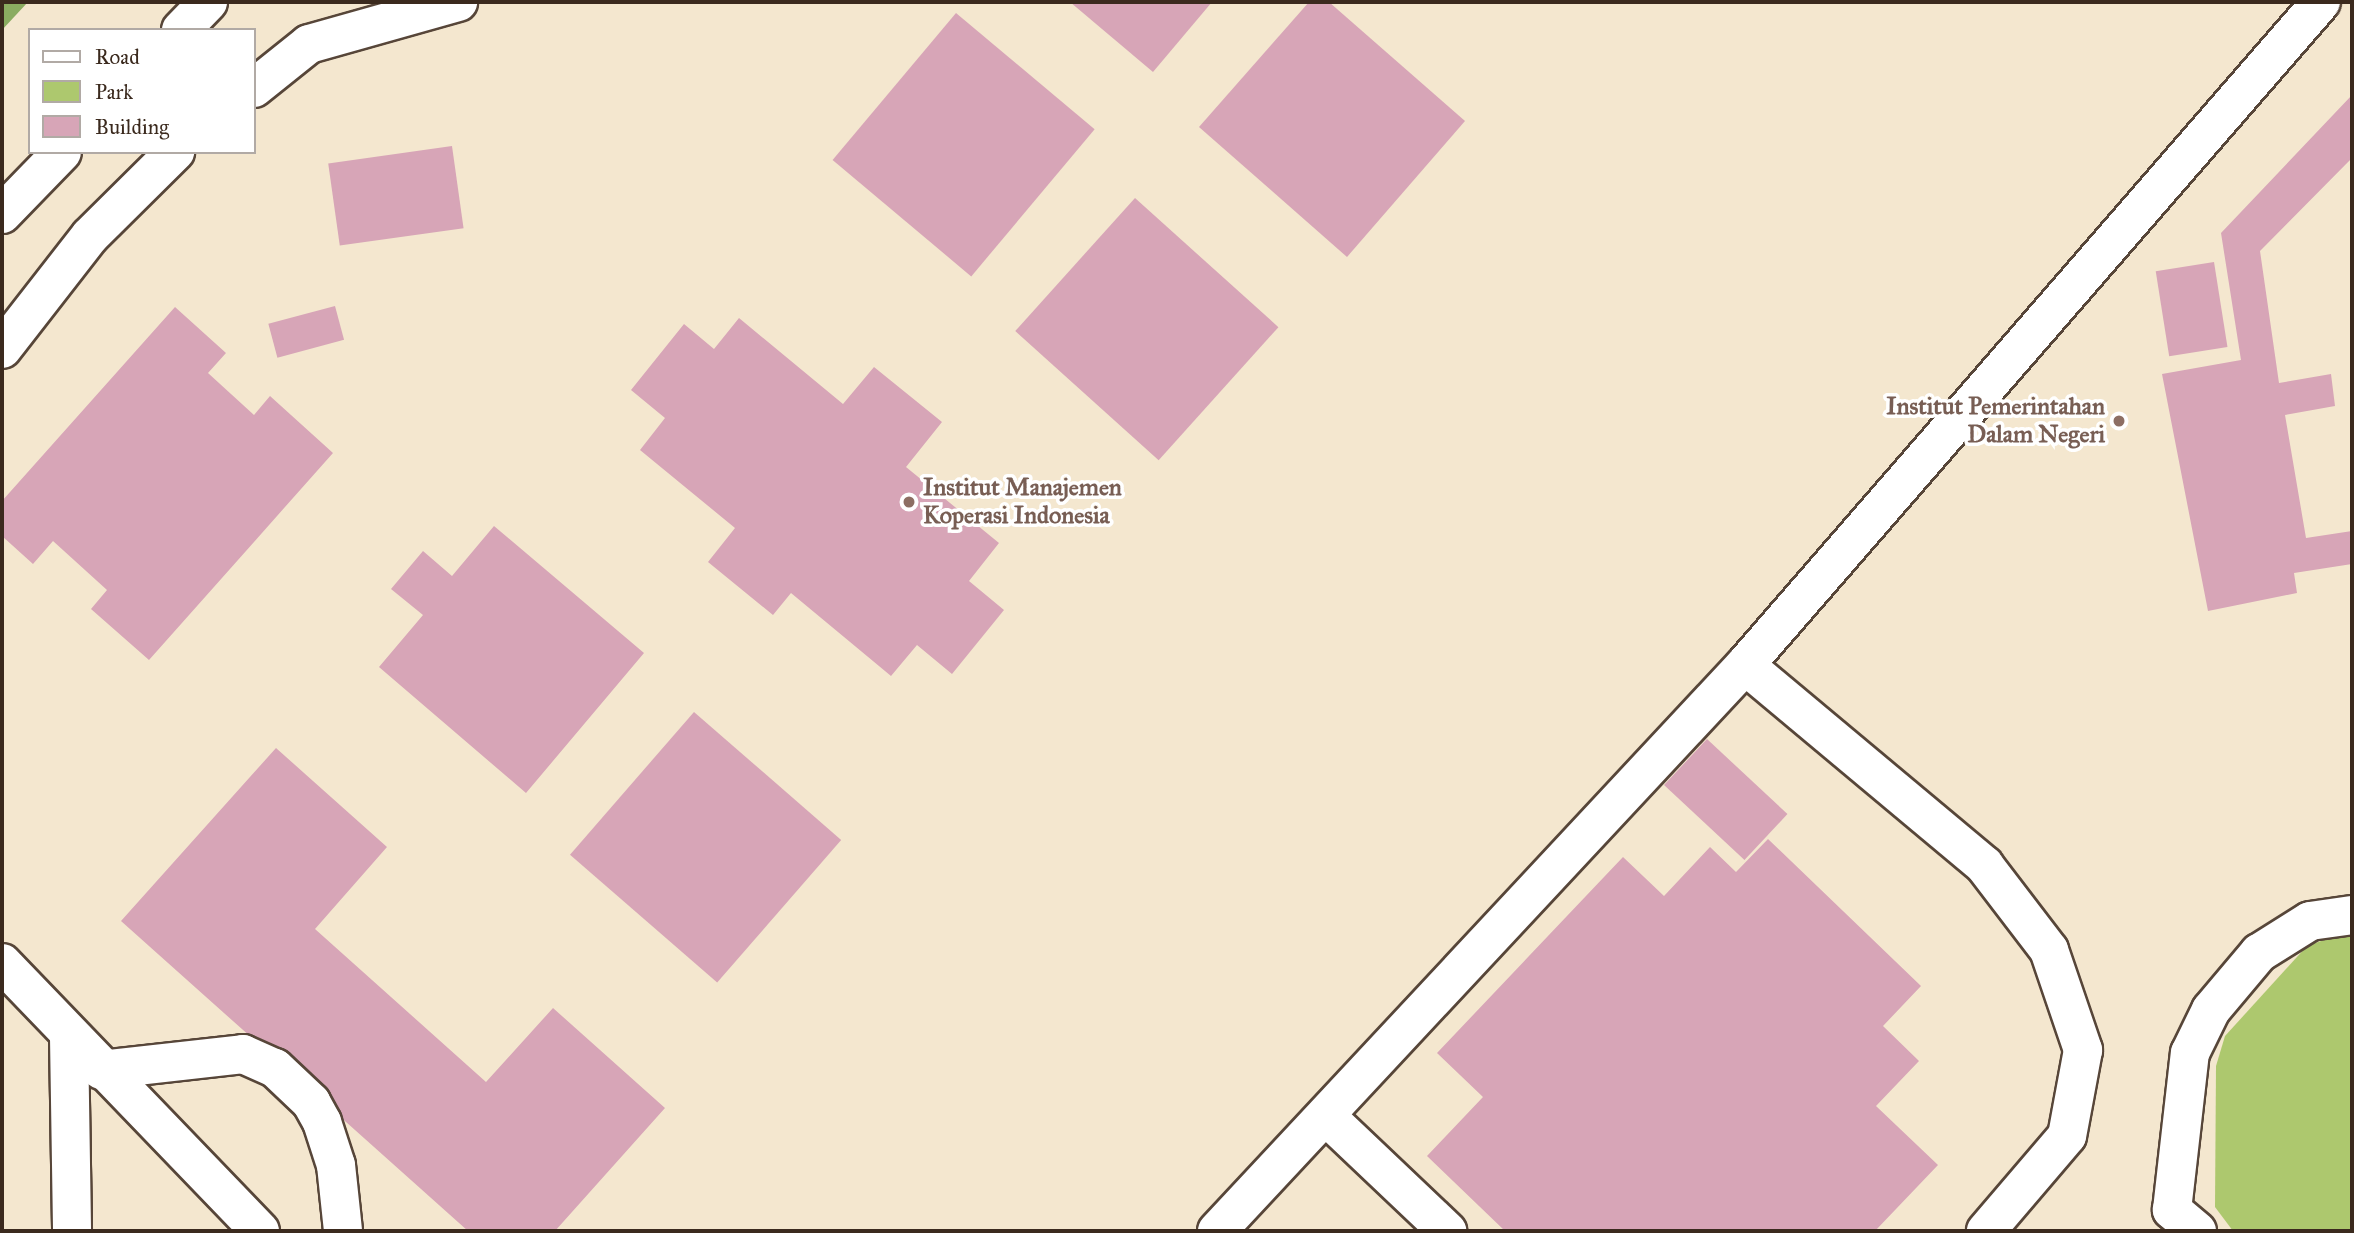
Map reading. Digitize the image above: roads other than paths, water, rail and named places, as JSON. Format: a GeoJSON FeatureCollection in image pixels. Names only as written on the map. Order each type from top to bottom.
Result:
{"type":"FeatureCollection","features":[{"type":"Feature","properties":{"kind":"street"},"geometry":{"type":"LineString","coordinates":[[183,28],[208,2]]}},
{"type":"Feature","properties":{"kind":"street"},"geometry":{"type":"LineString","coordinates":[[256,86],[309,44],[458,2]]}},
{"type":"Feature","properties":{"kind":"street"},"geometry":{"type":"LineString","coordinates":[[1217,1231],[1327,1117],[1745,665],[2320,2]]}},
{"type":"Feature","properties":{"kind":"street"},"geometry":{"type":"LineString","coordinates":[[2,214],[60,154]]}},
{"type":"Feature","properties":{"kind":"street"},"geometry":{"type":"LineString","coordinates":[[2,349],[90,236],[173,154]]}},
{"type":"Feature","properties":{"kind":"street"},"geometry":{"type":"LineString","coordinates":[[1745,665],[1984,865],[2049,950],[2083,1050],[2067,1136],[1986,1231]]}},
{"type":"Feature","properties":{"kind":"street"},"geometry":{"type":"LineString","coordinates":[[2174,1224],[2180,1099],[2190,1053],[2211,1010],[2259,953],[2310,920],[2352,915]]}},
{"type":"Feature","properties":{"kind":"street"},"geometry":{"type":"LineString","coordinates":[[2,963],[69,1037],[260,1231]]}},
{"type":"Feature","properties":{"kind":"street"},"geometry":{"type":"LineString","coordinates":[[69,1037],[72,1231]]}},
{"type":"Feature","properties":{"kind":"street"},"geometry":{"type":"LineString","coordinates":[[101,1070],[243,1054],[275,1068],[311,1102],[322,1122],[336,1165],[343,1231]]}},
{"type":"Feature","properties":{"kind":"street"},"geometry":{"type":"LineString","coordinates":[[1327,1117],[1447,1231]]}},
{"type":"Feature","properties":{"kind":"place","name":"Institut Pemerintahan Dalam Negeri"},"geometry":{"type":"Point","coordinates":[2119,421]}},
{"type":"Feature","properties":{"kind":"place","name":"Institut Manajemen Koperasi Indonesia"},"geometry":{"type":"Point","coordinates":[909,502]}}]}
